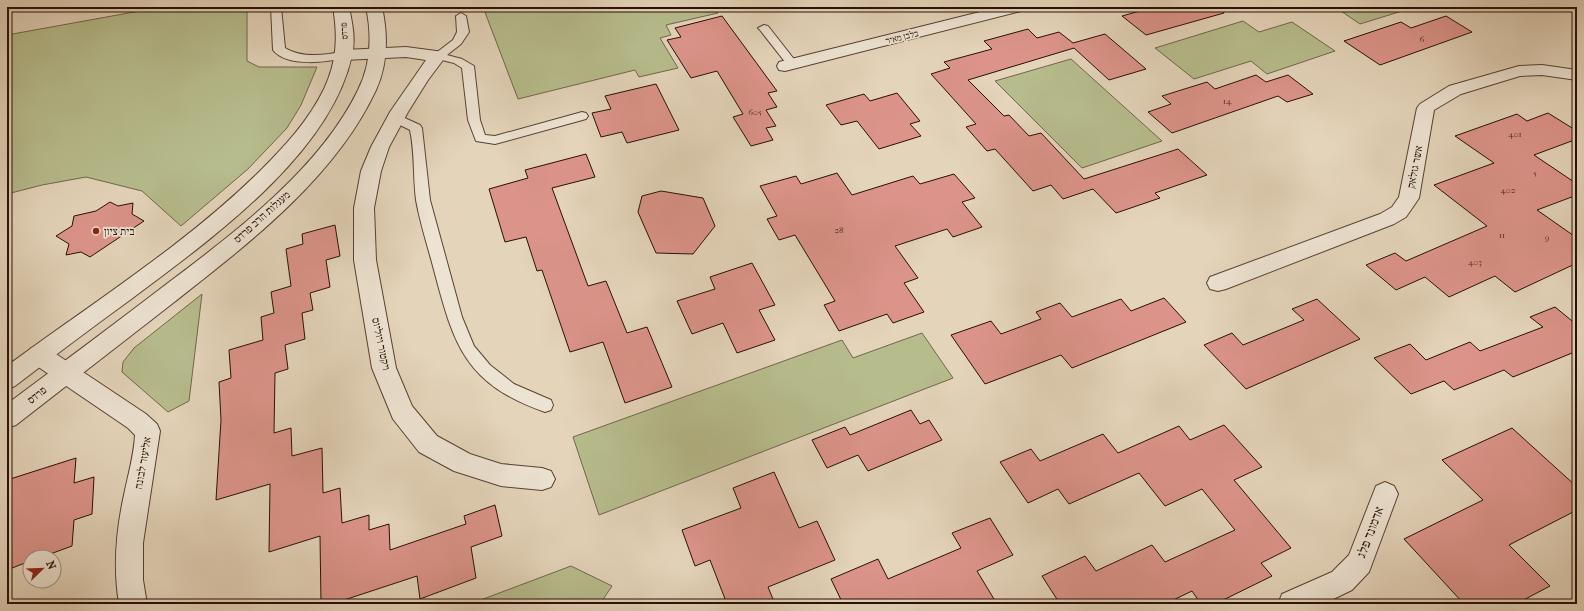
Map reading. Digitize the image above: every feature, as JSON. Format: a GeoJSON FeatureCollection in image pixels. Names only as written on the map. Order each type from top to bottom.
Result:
{"type":"FeatureCollection","features":[{"type":"Feature","properties":{"kind":"street","name":"פרדס"},"geometry":{"type":"LineString","coordinates":[[341,7],[345,26],[344,55]]}},
{"type":"Feature","properties":{"kind":"street","name":"מעגלות הרב פרדס"},"geometry":{"type":"LineString","coordinates":[[66,372],[209,264],[293,189],[321,159],[352,118],[368,88],[378,52],[379,36],[374,7]]}},
{"type":"Feature","properties":{"kind":"street","name":"בלבן מאיר"},"geometry":{"type":"LineString","coordinates":[[789,66],[1019,7]]}},
{"type":"Feature","properties":{"kind":"street"},"geometry":{"type":"LineString","coordinates":[[7,379],[180,251],[261,181],[293,149],[316,119],[332,92],[344,55],[378,52],[406,52],[438,56]]}},
{"type":"Feature","properties":{"kind":"street","name":"ויקטור ויוליוס"},"geometry":{"type":"LineString","coordinates":[[438,56],[421,78],[380,147],[372,171],[364,208],[365,260],[384,368],[402,412],[428,444],[464,463],[500,475],[542,479]]}},
{"type":"Feature","properties":{"kind":"street","name":"אשר גולאק"},"geometry":{"type":"LineString","coordinates":[[1218,283],[1386,219],[1399,212],[1409,198],[1426,108],[1440,98],[1455,90],[1519,71],[1542,70],[1577,75]]}},
{"type":"Feature","properties":{"kind":"street","name":"אליעזר לבונה"},"geometry":{"type":"LineString","coordinates":[[39,355],[137,421],[148,431],[148,447],[134,507],[129,556],[133,604]]}},
{"type":"Feature","properties":{"kind":"street","name":"פרדס"},"geometry":{"type":"LineString","coordinates":[[7,418],[66,372]]}},
{"type":"Feature","properties":{"kind":"street","name":"אדמונד פלג"},"geometry":{"type":"LineString","coordinates":[[1292,604],[1342,581],[1359,563],[1385,494]]}},
{"type":"Feature","properties":{"kind":"lane"},"geometry":{"type":"LineString","coordinates":[[276,7],[279,50],[286,55],[306,58],[324,58],[344,55]]}},
{"type":"Feature","properties":{"kind":"lane"},"geometry":{"type":"LineString","coordinates":[[438,56],[457,42],[463,32],[461,16]]}},
{"type":"Feature","properties":{"kind":"lane"},"geometry":{"type":"LineString","coordinates":[[764,28],[789,66]]}},
{"type":"Feature","properties":{"kind":"lane"},"geometry":{"type":"LineString","coordinates":[[438,56],[458,61],[468,66],[474,120],[480,138],[495,140],[582,116]]}},
{"type":"Feature","properties":{"kind":"lane"},"geometry":{"type":"LineString","coordinates":[[396,118],[416,128],[423,200],[454,317],[468,349],[484,370],[508,389],[545,406]]}},
{"type":"Feature","properties":{"kind":"green space"},"geometry":{"type":"Polygon","coordinates":[[[146,7],[247,7],[247,61],[259,67],[317,67],[301,105],[287,128],[248,169],[181,226],[142,191],[86,177],[42,185],[7,194],[7,35],[145,10],[146,7]]]}},
{"type":"Feature","properties":{"kind":"green space"},"geometry":{"type":"Polygon","coordinates":[[[483,7],[521,7],[522,9],[532,7],[713,7],[718,13],[666,25],[671,35],[660,38],[678,68],[639,77],[635,70],[518,99],[483,7]]]}},
{"type":"Feature","properties":{"kind":"green space"},"geometry":{"type":"Polygon","coordinates":[[[1335,7],[1415,7],[1360,24],[1335,7]]]}},
{"type":"Feature","properties":{"kind":"green space"},"geometry":{"type":"Polygon","coordinates":[[[1243,21],[1259,32],[1292,22],[1335,51],[1267,74],[1251,61],[1194,79],[1155,48],[1243,21]]]}},
{"type":"Feature","properties":{"kind":"green space"},"geometry":{"type":"Polygon","coordinates":[[[1071,59],[1162,141],[1082,168],[995,81],[1071,59]]]}},
{"type":"Feature","properties":{"kind":"green space"},"geometry":{"type":"Polygon","coordinates":[[[202,294],[189,401],[168,412],[122,372],[123,362],[134,348],[202,294]]]}},
{"type":"Feature","properties":{"kind":"green space"},"geometry":{"type":"Polygon","coordinates":[[[922,333],[953,378],[599,515],[573,437],[842,340],[853,358],[922,333]]]}},
{"type":"Feature","properties":{"kind":"green space"},"geometry":{"type":"Polygon","coordinates":[[[571,566],[612,586],[600,604],[470,604],[571,566]]]}},
{"type":"Feature","properties":{"kind":"building"},"geometry":{"type":"Polygon","coordinates":[[[1154,7],[1223,7],[1224,13],[1146,35],[1122,16],[1154,7]]]}},
{"type":"Feature","properties":{"kind":"building"},"geometry":{"type":"Polygon","coordinates":[[[722,16],[777,91],[768,93],[777,107],[766,110],[776,126],[766,128],[773,140],[751,146],[733,117],[743,114],[717,71],[691,78],[667,40],[681,37],[675,28],[722,16]]]}},
{"type":"Feature","properties":{"kind":"building"},"geometry":{"type":"Polygon","coordinates":[[[1446,16],[1472,32],[1380,65],[1344,41],[1401,22],[1411,28],[1446,16]]]}},
{"type":"Feature","properties":{"kind":"building"},"geometry":{"type":"Polygon","coordinates":[[[1028,29],[1037,38],[1059,32],[1073,43],[1105,34],[1146,69],[1109,80],[1074,48],[968,80],[1004,116],[1009,115],[1029,136],[1041,133],[1084,179],[1178,149],[1207,175],[1155,193],[1160,198],[1116,213],[1093,189],[1063,199],[1051,185],[1033,191],[995,149],[987,151],[966,127],[976,124],[931,74],[950,68],[944,62],[992,49],[984,41],[1028,29]]]}},
{"type":"Feature","properties":{"kind":"building"},"geometry":{"type":"Polygon","coordinates":[[[1256,75],[1266,82],[1288,75],[1313,94],[1287,102],[1278,96],[1172,133],[1148,112],[1171,104],[1162,96],[1207,82],[1215,89],[1256,75]]]}},
{"type":"Feature","properties":{"kind":"building"},"geometry":{"type":"Polygon","coordinates":[[[656,84],[679,130],[627,143],[622,132],[601,137],[592,113],[611,109],[605,96],[656,84]]]}},
{"type":"Feature","properties":{"kind":"building"},"geometry":{"type":"Polygon","coordinates":[[[897,93],[920,121],[910,124],[921,136],[879,149],[857,121],[841,125],[826,105],[864,94],[870,101],[897,93]]]}},
{"type":"Feature","properties":{"kind":"building"},"geometry":{"type":"Polygon","coordinates":[[[1548,113],[1577,131],[1577,139],[1534,155],[1577,184],[1577,195],[1537,210],[1577,238],[1577,263],[1515,292],[1495,276],[1449,297],[1425,277],[1396,290],[1366,265],[1395,253],[1406,261],[1487,226],[1434,185],[1494,163],[1455,136],[1517,114],[1527,121],[1548,113]]]}},
{"type":"Feature","properties":{"kind":"building"},"geometry":{"type":"Polygon","coordinates":[[[586,154],[595,177],[552,188],[588,286],[606,281],[627,333],[647,327],[672,387],[625,403],[603,342],[570,352],[542,270],[537,271],[526,237],[505,242],[489,189],[528,178],[525,170],[586,154]]]}},
{"type":"Feature","properties":{"kind":"building"},"geometry":{"type":"Polygon","coordinates":[[[837,173],[852,195],[913,176],[920,184],[954,174],[975,198],[962,202],[982,227],[953,237],[947,229],[895,246],[918,278],[904,283],[924,312],[893,323],[887,314],[839,331],[824,305],[835,301],[795,235],[779,240],[767,219],[777,216],[760,186],[796,176],[801,184],[837,173]]]}},
{"type":"Feature","properties":{"kind":"building"},"geometry":{"type":"Polygon","coordinates":[[[661,191],[703,198],[715,226],[693,254],[656,253],[638,212],[642,196],[661,191]]]}},
{"type":"Feature","properties":{"kind":"building","name":"בית ציון"},"geometry":{"type":"Polygon","coordinates":[[[110,202],[118,206],[133,203],[132,214],[144,221],[90,257],[81,252],[66,255],[69,244],[56,236],[72,226],[74,216],[96,211],[110,202]]]}},
{"type":"Feature","properties":{"kind":"building"},"geometry":{"type":"Polygon","coordinates":[[[335,225],[340,256],[326,260],[330,287],[310,293],[313,310],[302,313],[305,339],[285,345],[288,369],[275,373],[274,433],[291,428],[292,456],[322,448],[323,493],[340,488],[342,523],[369,515],[369,530],[389,524],[390,550],[466,524],[464,516],[495,505],[502,536],[471,547],[476,578],[420,599],[417,576],[332,604],[321,604],[320,536],[269,552],[270,484],[216,500],[221,420],[219,382],[231,378],[229,350],[263,340],[261,317],[274,313],[271,292],[291,286],[286,249],[303,244],[302,234],[335,225]]]}},
{"type":"Feature","properties":{"kind":"building"},"geometry":{"type":"Polygon","coordinates":[[[752,263],[775,305],[759,310],[775,340],[737,353],[723,323],[692,334],[677,301],[715,289],[710,277],[752,263]]]}},
{"type":"Feature","properties":{"kind":"building"},"geometry":{"type":"Polygon","coordinates":[[[1164,298],[1186,322],[1072,368],[1061,355],[985,384],[951,335],[991,321],[1001,334],[1041,319],[1036,312],[1060,303],[1072,317],[1121,299],[1131,311],[1164,298]]]}},
{"type":"Feature","properties":{"kind":"building"},"geometry":{"type":"Polygon","coordinates":[[[1317,299],[1360,339],[1246,389],[1204,345],[1232,333],[1243,345],[1304,320],[1292,309],[1317,299]]]}},
{"type":"Feature","properties":{"kind":"building"},"geometry":{"type":"Polygon","coordinates":[[[1555,307],[1577,325],[1577,351],[1513,377],[1504,370],[1454,390],[1444,381],[1411,394],[1374,358],[1410,344],[1426,360],[1470,342],[1480,351],[1543,327],[1530,317],[1555,307]]]}},
{"type":"Feature","properties":{"kind":"building"},"geometry":{"type":"Polygon","coordinates":[[[911,410],[920,424],[929,420],[942,440],[868,471],[858,455],[827,468],[812,440],[845,427],[850,435],[911,410]]]}},
{"type":"Feature","properties":{"kind":"building"},"geometry":{"type":"Polygon","coordinates":[[[1224,425],[1262,467],[1234,480],[1291,548],[1261,563],[1272,576],[1215,604],[1201,604],[1192,591],[1165,604],[1060,604],[1042,576],[1085,556],[1096,571],[1152,545],[1165,562],[1235,530],[1202,489],[1165,506],[1139,473],[1069,504],[1058,489],[1028,503],[1000,462],[1031,449],[1040,461],[1103,434],[1118,453],[1179,426],[1190,440],[1224,425]]]}},
{"type":"Feature","properties":{"kind":"building"},"geometry":{"type":"Polygon","coordinates":[[[1512,428],[1577,487],[1577,510],[1509,545],[1550,586],[1516,604],[1464,604],[1404,539],[1483,500],[1442,460],[1512,428]]]}},
{"type":"Feature","properties":{"kind":"building"},"geometry":{"type":"Polygon","coordinates":[[[76,458],[74,483],[94,477],[92,514],[74,520],[72,546],[62,550],[22,549],[22,564],[7,570],[7,480],[76,458]]]}},
{"type":"Feature","properties":{"kind":"building"},"geometry":{"type":"Polygon","coordinates":[[[774,472],[799,528],[817,521],[835,560],[768,587],[775,604],[727,604],[710,560],[695,566],[682,530],[741,508],[733,488],[774,472]]]}},
{"type":"Feature","properties":{"kind":"building"},"geometry":{"type":"Polygon","coordinates":[[[990,518],[1013,555],[977,571],[997,604],[843,604],[831,579],[878,559],[888,579],[961,548],[952,533],[990,518]]]}},
{"type":"Feature","properties":{"kind":"place","name":"בית ציון"},"geometry":{"type":"Point","coordinates":[96,231]}}]}
